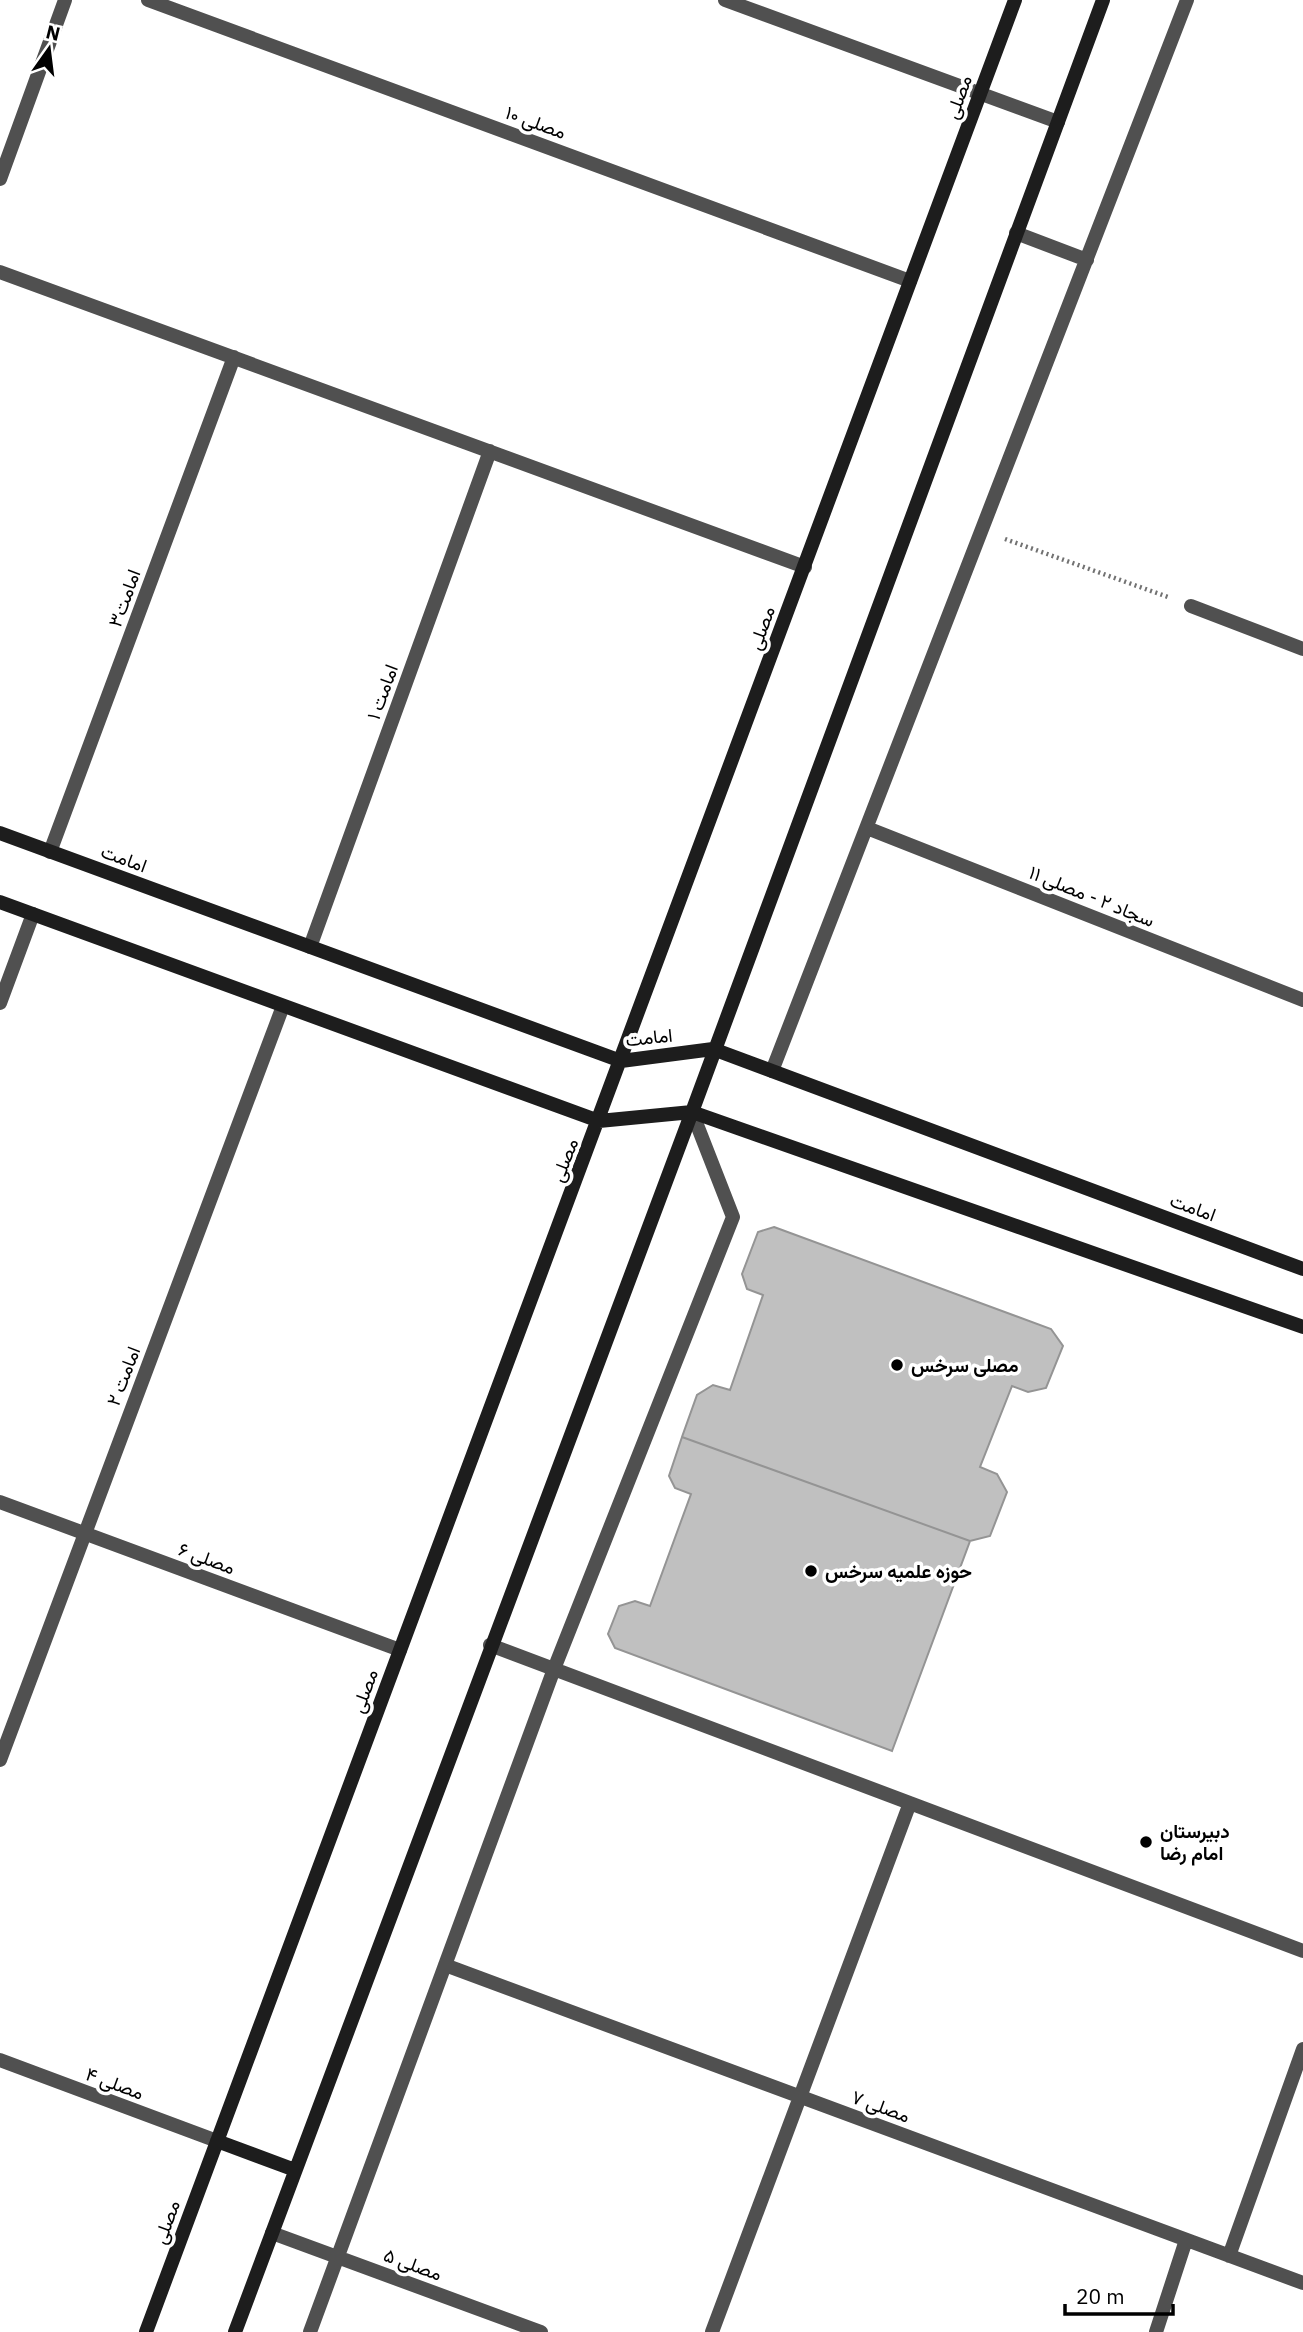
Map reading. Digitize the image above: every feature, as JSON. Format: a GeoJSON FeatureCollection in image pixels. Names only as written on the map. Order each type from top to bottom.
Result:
{"type":"FeatureCollection","features":[{"type":"Feature","properties":{"kind":"street"},"geometry":{"type":"LineString","coordinates":[[0,179],[65,0]]}},
{"type":"Feature","properties":{"kind":"street","name":"مصلی ۱۰"},"geometry":{"type":"LineString","coordinates":[[148,0],[910,281]]}},
{"type":"Feature","properties":{"kind":"street"},"geometry":{"type":"LineString","coordinates":[[726,0],[1058,122]]}},
{"type":"Feature","properties":{"kind":"street","name":"مصلی"},"geometry":{"type":"LineString","coordinates":[[146,2332],[1015,0]]}},
{"type":"Feature","properties":{"kind":"street"},"geometry":{"type":"LineString","coordinates":[[235,2332],[490,1645],[692,1112],[713,1049],[1103,0]]}},
{"type":"Feature","properties":{"kind":"street"},"geometry":{"type":"LineString","coordinates":[[772,1071],[1187,0]]}},
{"type":"Feature","properties":{"kind":"street"},"geometry":{"type":"LineString","coordinates":[[1016,233],[1087,260]]}},
{"type":"Feature","properties":{"kind":"street"},"geometry":{"type":"LineString","coordinates":[[0,272],[805,567]]}},
{"type":"Feature","properties":{"kind":"street","name":"امامت۳"},"geometry":{"type":"LineString","coordinates":[[50,852],[233,357]]}},
{"type":"Feature","properties":{"kind":"street","name":"امامت ۱"},"geometry":{"type":"LineString","coordinates":[[310,947],[490,451]]}},
{"type":"Feature","properties":{"kind":"street"},"geometry":{"type":"LineString","coordinates":[[1191,606],[1303,649]]}},
{"type":"Feature","properties":{"kind":"street","name":"سجاد ۲ - مصلی ۱۱"},"geometry":{"type":"LineString","coordinates":[[867,828],[1303,1000]]}},
{"type":"Feature","properties":{"kind":"street","name":"امامت"},"geometry":{"type":"LineString","coordinates":[[0,833],[621,1061],[713,1049],[1303,1269]]}},
{"type":"Feature","properties":{"kind":"street"},"geometry":{"type":"LineString","coordinates":[[0,902],[599,1121],[692,1112],[1303,1327]]}},
{"type":"Feature","properties":{"kind":"street"},"geometry":{"type":"LineString","coordinates":[[0,1003],[33,914]]}},
{"type":"Feature","properties":{"kind":"street","name":"امامت ۲"},"geometry":{"type":"LineString","coordinates":[[0,1760],[284,1006]]}},
{"type":"Feature","properties":{"kind":"street"},"geometry":{"type":"LineString","coordinates":[[310,2332],[554,1670],[733,1217],[692,1112]]}},
{"type":"Feature","properties":{"kind":"street","name":"مصلی ۶"},"geometry":{"type":"LineString","coordinates":[[0,1502],[400,1650]]}},
{"type":"Feature","properties":{"kind":"street"},"geometry":{"type":"LineString","coordinates":[[490,1645],[1303,1951]]}},
{"type":"Feature","properties":{"kind":"street"},"geometry":{"type":"LineString","coordinates":[[712,2332],[798,2096],[910,1803]]}},
{"type":"Feature","properties":{"kind":"street","name":"مصلی ۷"},"geometry":{"type":"LineString","coordinates":[[445,1965],[1303,2283]]}},
{"type":"Feature","properties":{"kind":"street"},"geometry":{"type":"LineString","coordinates":[[1229,2256],[1303,2049]]}},
{"type":"Feature","properties":{"kind":"street","name":"مصلی ۴"},"geometry":{"type":"LineString","coordinates":[[0,2060],[217,2141]]}},
{"type":"Feature","properties":{"kind":"street"},"geometry":{"type":"LineString","coordinates":[[217,2141],[295,2170]]}},
{"type":"Feature","properties":{"kind":"street","name":"مصلی ۵"},"geometry":{"type":"LineString","coordinates":[[272,2232],[541,2332]]}},
{"type":"Feature","properties":{"kind":"street"},"geometry":{"type":"LineString","coordinates":[[1156,2332],[1186,2240]]}},
{"type":"Feature","properties":{"kind":"path"},"geometry":{"type":"LineString","coordinates":[[981,531],[1191,606]]}},
{"type":"Feature","properties":{"kind":"building","name":"مصلی سرخس"},"geometry":{"type":"Polygon","coordinates":[[[774,1227],[1051,1329],[1063,1346],[1046,1388],[1028,1392],[1012,1386],[980,1467],[997,1474],[1007,1492],[990,1536],[970,1541],[682,1437],[697,1395],[713,1385],[730,1390],[763,1295],[747,1289],[742,1274],[758,1232],[774,1227]]]}},
{"type":"Feature","properties":{"kind":"building","name":"حوزه علمیه سرخس"},"geometry":{"type":"Polygon","coordinates":[[[682,1437],[970,1541],[892,1751],[615,1648],[608,1634],[619,1606],[635,1601],[650,1606],[691,1494],[675,1488],[669,1476],[682,1437]]]}},
{"type":"Feature","properties":{"kind":"place","name":"مصلی سرخس"},"geometry":{"type":"Point","coordinates":[897,1365]}},
{"type":"Feature","properties":{"kind":"place","name":"حوزه علمیه سرخس"},"geometry":{"type":"Point","coordinates":[811,1571]}},
{"type":"Feature","properties":{"kind":"place","name":"دبیرستان امام رضا"},"geometry":{"type":"Point","coordinates":[1146,1842]}}]}
